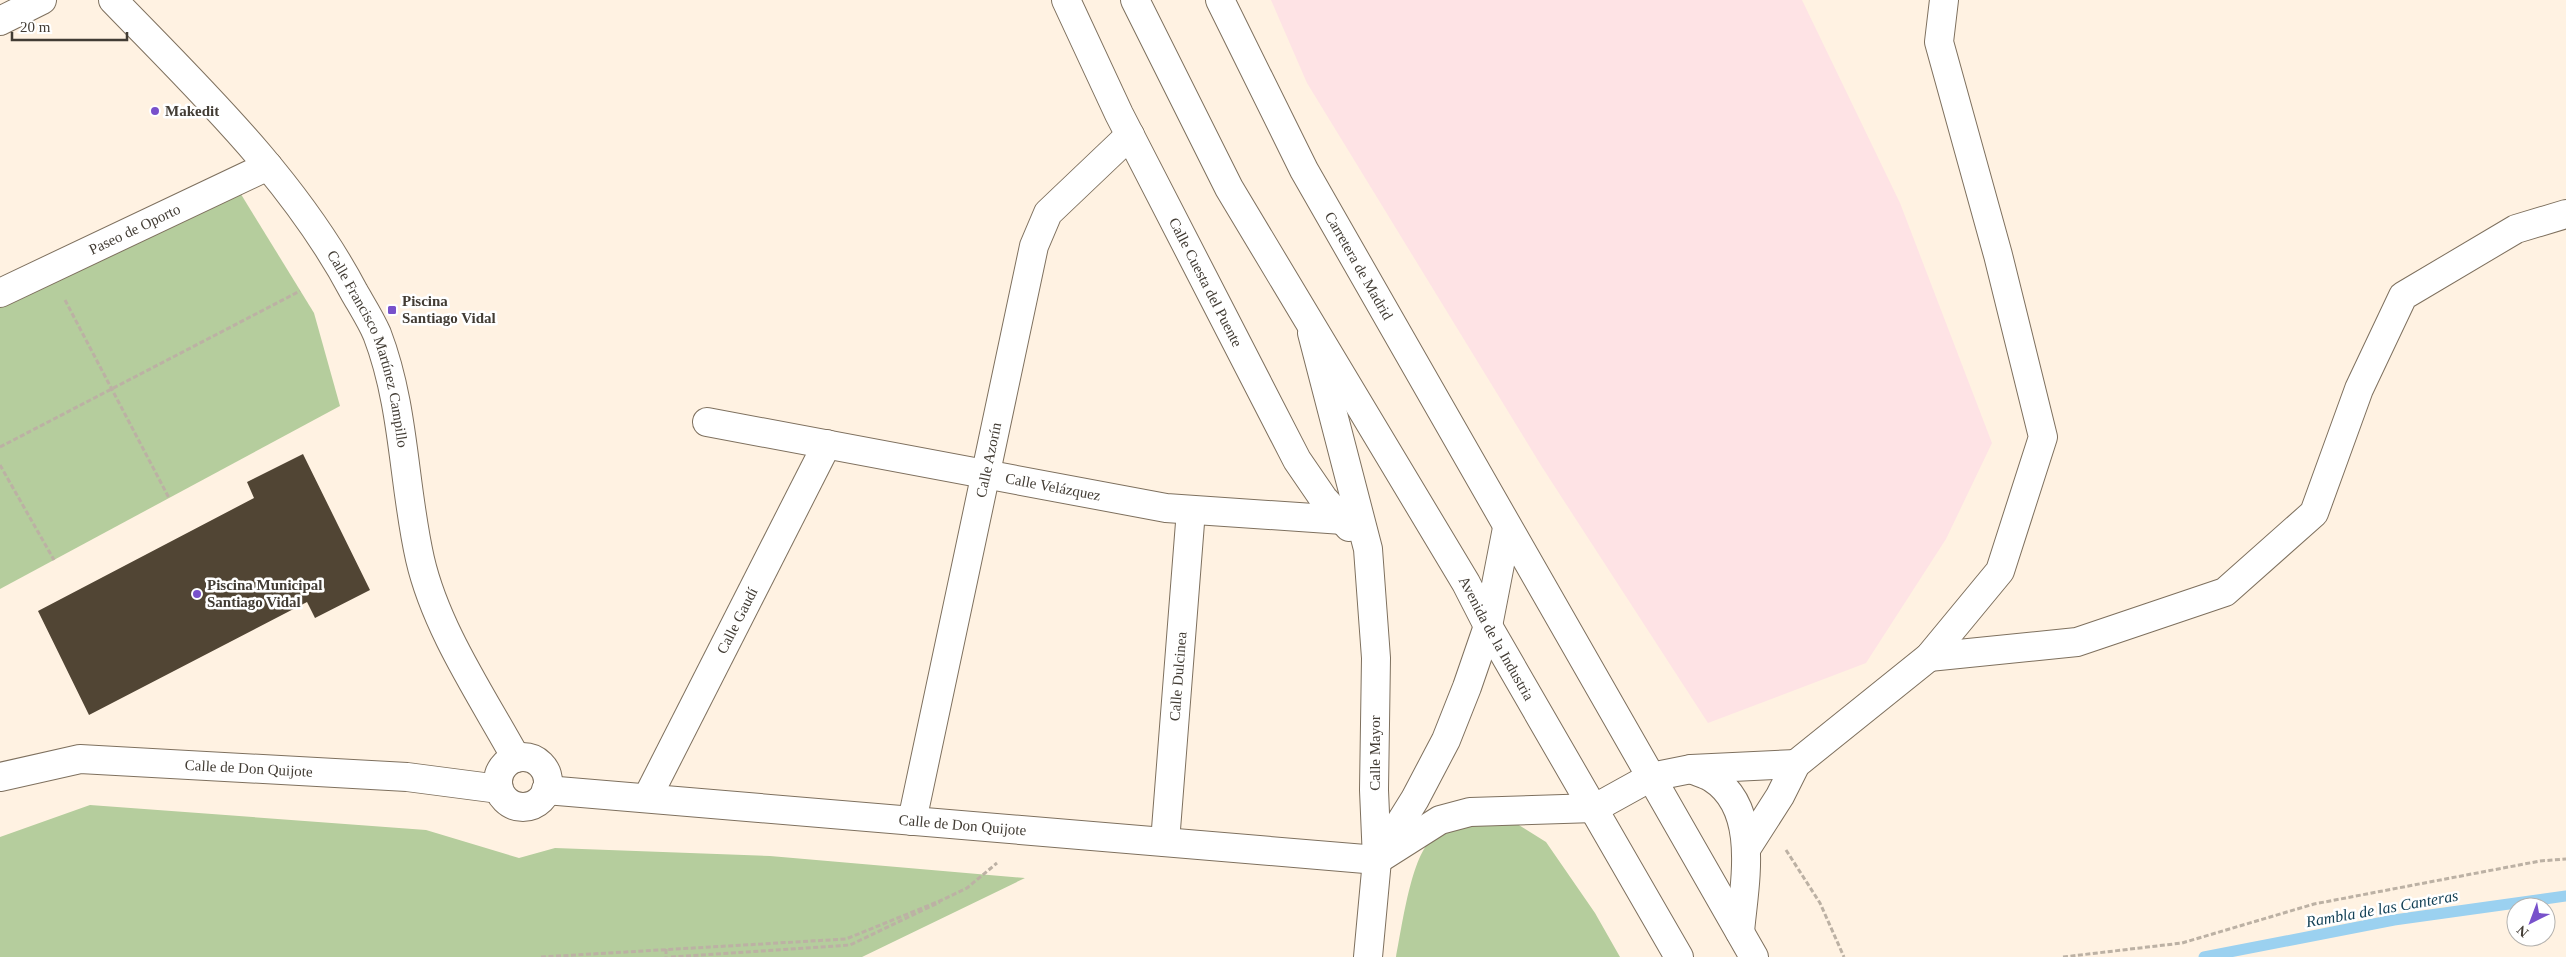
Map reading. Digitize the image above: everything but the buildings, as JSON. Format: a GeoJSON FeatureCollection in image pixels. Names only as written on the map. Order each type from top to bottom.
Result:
{"type":"FeatureCollection","features":[{"type":"Feature","properties":{"kind":"street"},"geometry":{"type":"LineString","coordinates":[[0,21],[42,0]]}},
{"type":"Feature","properties":{"kind":"street","name":"Calle Francisco Martínez Campillo"},"geometry":{"type":"LineString","coordinates":[[113,0],[179,68],[268,166],[333,252],[376,333],[397,399],[420,560],[435,604],[462,662],[516,758]]}},
{"type":"Feature","properties":{"kind":"street","name":"Calle Cuesta del Puente"},"geometry":{"type":"LineString","coordinates":[[1066,0],[1130,135],[1298,460],[1323,498],[1368,549]]}},
{"type":"Feature","properties":{"kind":"street","name":"Avenida de la Industria"},"geometry":{"type":"LineString","coordinates":[[1135,0],[1229,188],[1466,583],[1488,626],[1679,957]]}},
{"type":"Feature","properties":{"kind":"street","name":"Carretera de Madrid"},"geometry":{"type":"LineString","coordinates":[[1220,0],[1304,170],[1507,528]]}},
{"type":"Feature","properties":{"kind":"street"},"geometry":{"type":"LineString","coordinates":[[1748,846],[1780,796],[1796,764],[1929,657],[2000,571],[2043,437],[1998,255],[1939,42],[1944,0]]}},
{"type":"Feature","properties":{"kind":"street","name":"Calle Azorín"},"geometry":{"type":"LineString","coordinates":[[912,821],[984,473],[1034,246],[1048,213],[1130,135]]}},
{"type":"Feature","properties":{"kind":"street","name":"Paseo de Oporto"},"geometry":{"type":"LineString","coordinates":[[0,293],[268,166]]}},
{"type":"Feature","properties":{"kind":"street"},"geometry":{"type":"LineString","coordinates":[[1929,657],[2078,642],[2225,592],[2314,513],[2358,389],[2403,296],[2516,229],[2566,214]]}},
{"type":"Feature","properties":{"kind":"street","name":"Calle Mayor"},"geometry":{"type":"LineString","coordinates":[[1310,322],[1368,549],[1376,658],[1374,790],[1377,860],[1368,957]]}},
{"type":"Feature","properties":{"kind":"street","name":"Calle Velázquez"},"geometry":{"type":"LineString","coordinates":[[707,422],[1166,508],[1343,520]]}},
{"type":"Feature","properties":{"kind":"street","name":"Calle Gaudí"},"geometry":{"type":"LineString","coordinates":[[647,798],[827,444]]}},
{"type":"Feature","properties":{"kind":"street","name":"Calle Dulcinea"},"geometry":{"type":"LineString","coordinates":[[1165,842],[1191,510]]}},
{"type":"Feature","properties":{"kind":"street"},"geometry":{"type":"LineString","coordinates":[[1377,860],[1415,799],[1446,740],[1488,626],[1507,528]]}},
{"type":"Feature","properties":{"kind":"street"},"geometry":{"type":"LineString","coordinates":[[1507,528],[1754,957]]}},
{"type":"Feature","properties":{"kind":"street"},"geometry":{"type":"LineString","coordinates":[[523,757],[537,762],[546,774],[546,790],[538,801],[526,806],[519,806],[506,800],[499,789],[498,781],[503,766],[516,758],[523,757]]}},
{"type":"Feature","properties":{"kind":"street","name":"Calle de Don Quijote"},"geometry":{"type":"LineString","coordinates":[[0,777],[80,759],[407,777],[499,789]]}},
{"type":"Feature","properties":{"kind":"street"},"geometry":{"type":"LineString","coordinates":[[1377,860],[1440,820],[1470,812],[1594,808],[1651,777],[1691,769],[1796,764]]}},
{"type":"Feature","properties":{"kind":"street"},"geometry":{"type":"LineString","coordinates":[[1691,769],[1712,778],[1725,790],[1737,808],[1748,846],[1740,932]]}},
{"type":"Feature","properties":{"kind":"street","name":"Calle de Don Quijote"},"geometry":{"type":"LineString","coordinates":[[546,790],[1377,860]]}},
{"type":"Feature","properties":{"kind":"path"},"geometry":{"type":"LineString","coordinates":[[0,447],[300,291]]}},
{"type":"Feature","properties":{"kind":"path"},"geometry":{"type":"LineString","coordinates":[[64,299],[169,498]]}},
{"type":"Feature","properties":{"kind":"path"},"geometry":{"type":"LineString","coordinates":[[0,464],[54,560]]}},
{"type":"Feature","properties":{"kind":"path"},"geometry":{"type":"LineString","coordinates":[[1765,817],[1820,903],[1844,957]]}},
{"type":"Feature","properties":{"kind":"path"},"geometry":{"type":"LineString","coordinates":[[541,957],[846,939],[967,888],[1036,831]]}},
{"type":"Feature","properties":{"kind":"path"},"geometry":{"type":"LineString","coordinates":[[2063,957],[2182,943],[2314,904],[2540,861],[2566,859]]}},
{"type":"Feature","properties":{"kind":"path"},"geometry":{"type":"LineString","coordinates":[[671,957],[850,945],[938,905],[942,900]]}},
{"type":"Feature","properties":{"kind":"path"},"geometry":{"type":"LineString","coordinates":[[666,950],[666,957]]}},
{"type":"Feature","properties":{"kind":"shaded area"},"geometry":{"type":"Polygon","coordinates":[[[1271,0],[1802,0],[1900,203],[1992,443],[1946,539],[1866,663],[1708,723],[1542,467],[1307,83],[1271,0]]]}},
{"type":"Feature","properties":{"kind":"green space"},"geometry":{"type":"Polygon","coordinates":[[[239,191],[314,313],[340,406],[0,589],[0,305],[239,191]]]}},
{"type":"Feature","properties":{"kind":"green space"},"geometry":{"type":"Polygon","coordinates":[[[90,805],[426,830],[519,858],[555,848],[770,856],[1025,878],[862,957],[0,957],[0,837],[90,805]]]}},
{"type":"Feature","properties":{"kind":"green space"},"geometry":{"type":"Polygon","coordinates":[[[1509,819],[1546,842],[1595,913],[1620,957],[1396,957],[1413,875],[1426,846],[1434,837],[1451,828],[1470,823],[1509,819]]]}},
{"type":"Feature","properties":{"kind":"waterway","name":"Rambla de las Canteras"},"geometry":{"type":"LineString","coordinates":[[2204,957],[2394,920],[2566,896]]}},
{"type":"Feature","properties":{"kind":"place","name":"Makedit"},"geometry":{"type":"Point","coordinates":[155,111]}},
{"type":"Feature","properties":{"kind":"place","name":"Piscina Santiago Vidal"},"geometry":{"type":"Point","coordinates":[392,310]}},
{"type":"Feature","properties":{"kind":"place","name":"Piscina Municipal Santiago Vidal"},"geometry":{"type":"Point","coordinates":[197,594]}}]}
